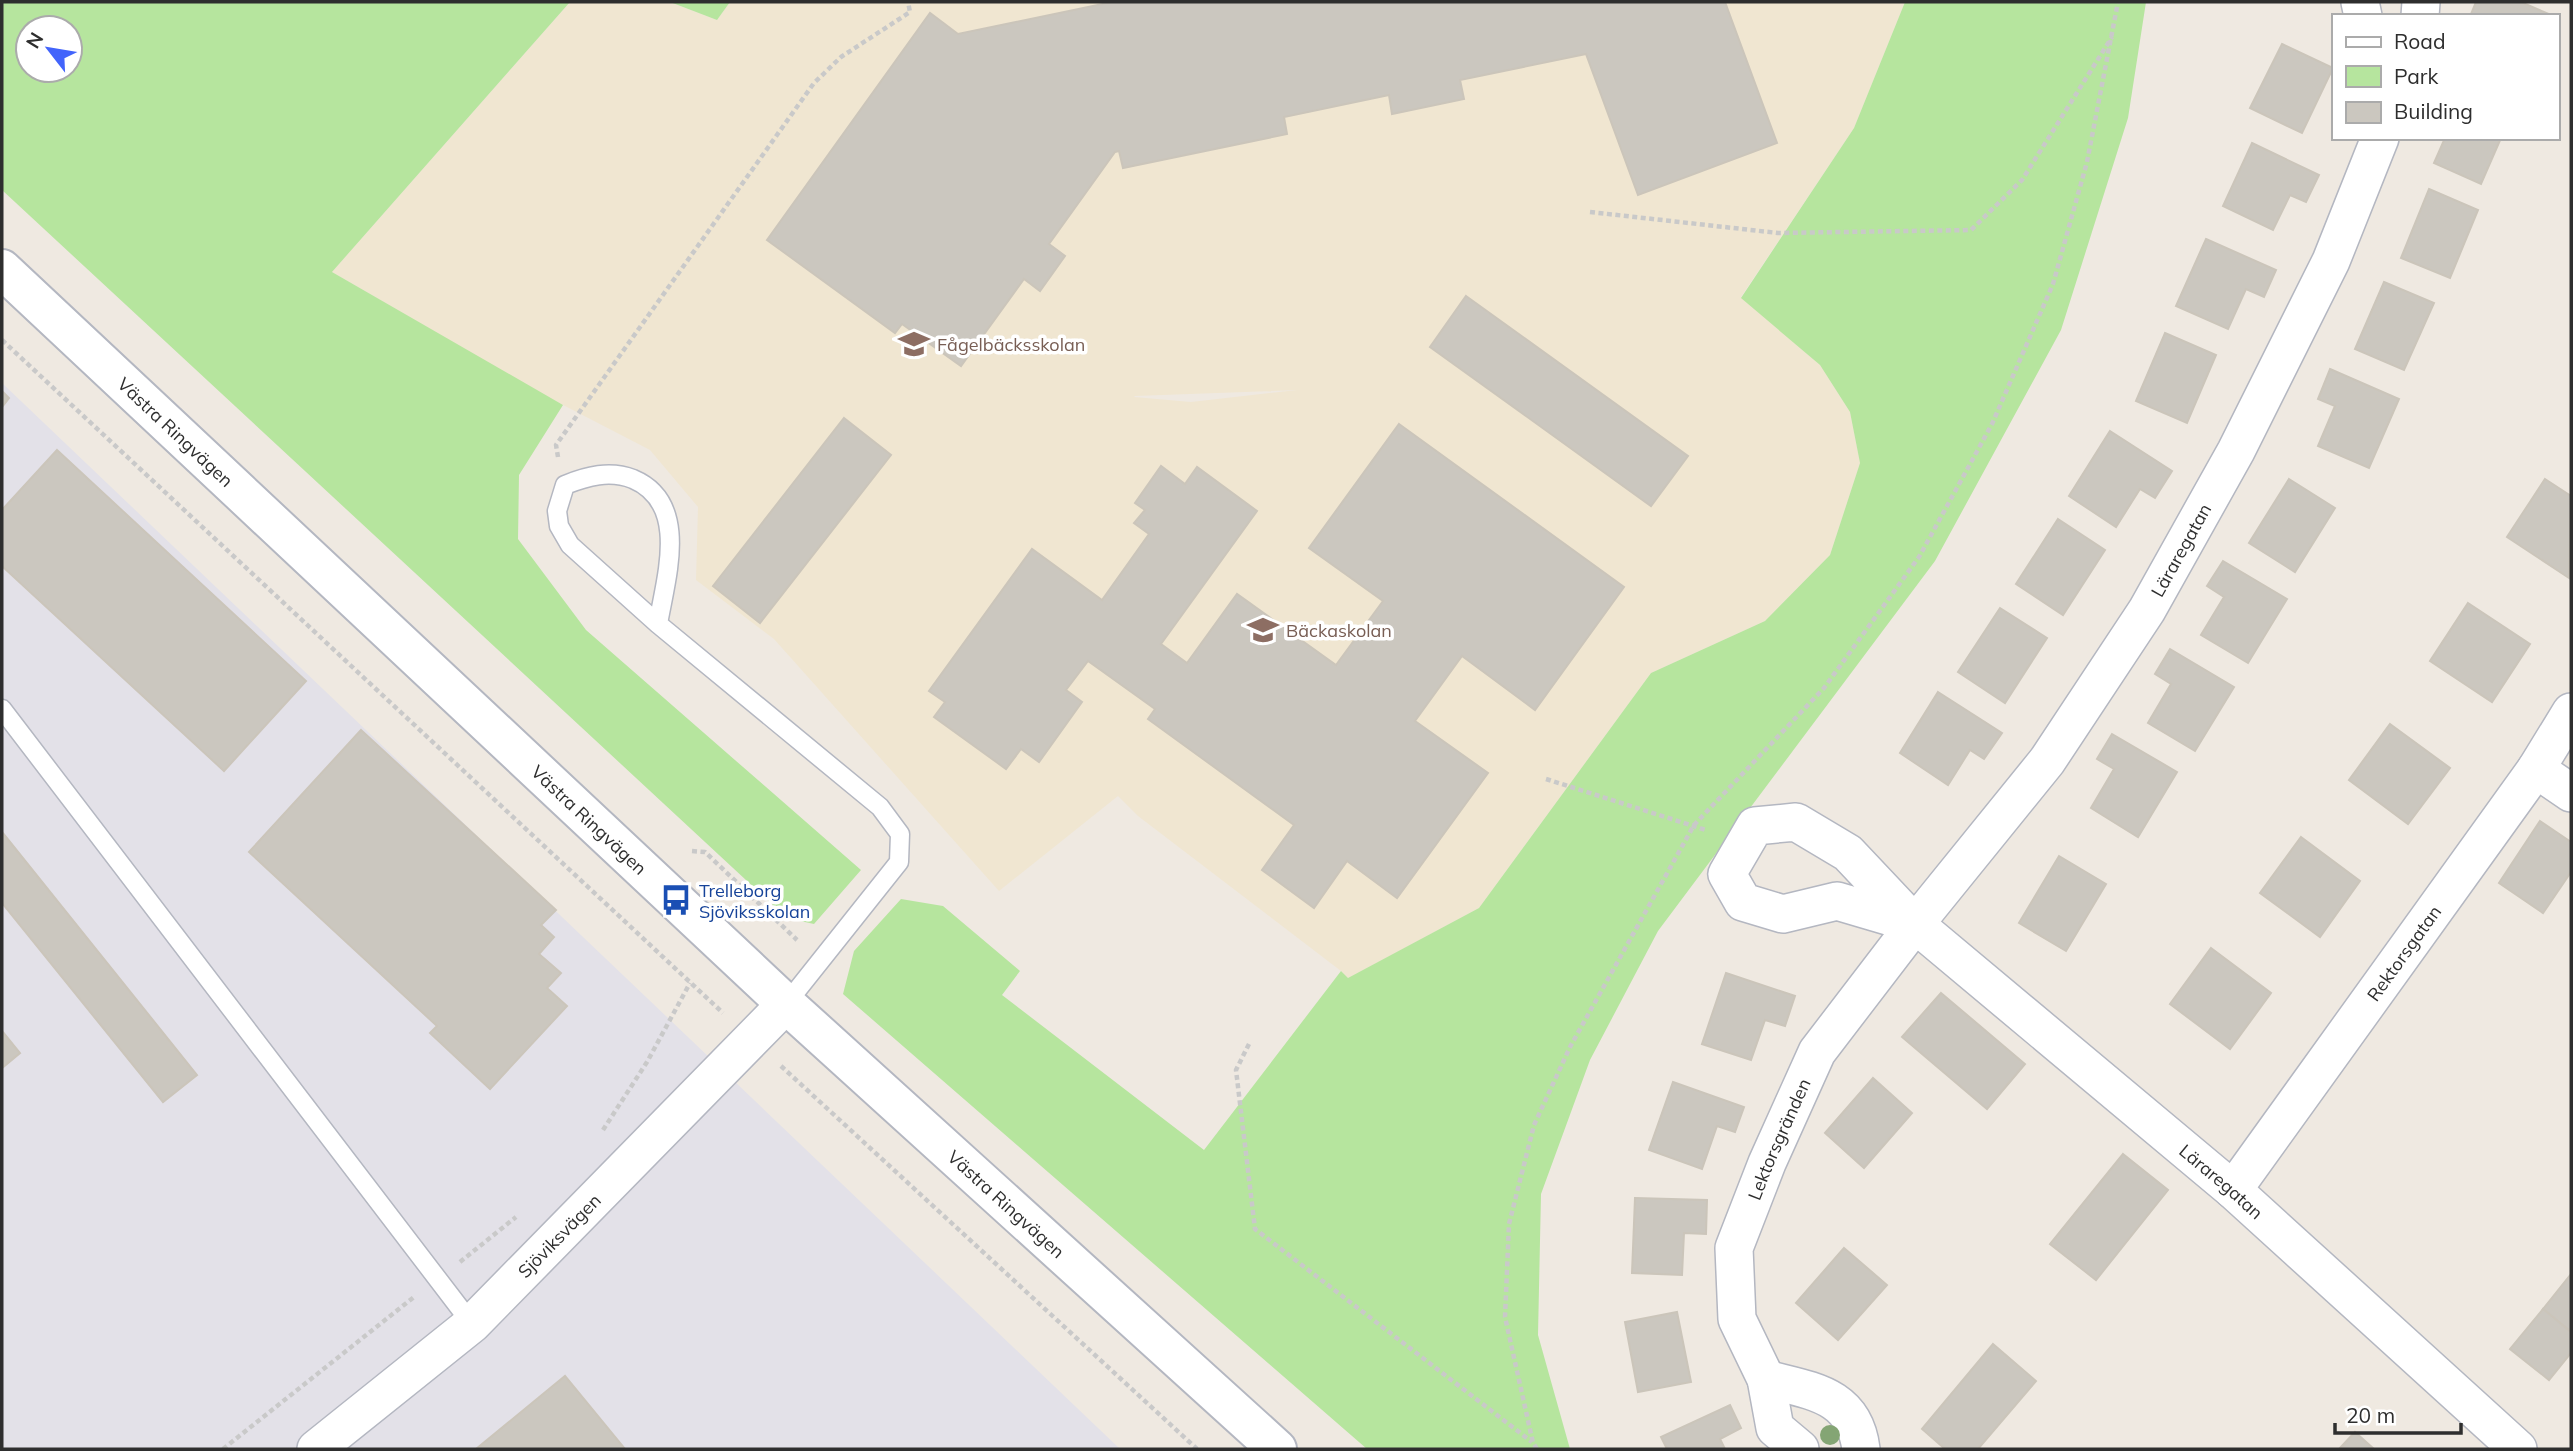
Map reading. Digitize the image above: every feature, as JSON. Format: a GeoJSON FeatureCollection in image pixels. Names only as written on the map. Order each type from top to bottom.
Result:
{"type":"FeatureCollection","features":[{"type":"Feature","properties":{"kind":"main road","name":"Västra Ringvägen"},"geometry":{"type":"LineString","coordinates":[[2,269],[786,1004],[1277,1449]]}},
{"type":"Feature","properties":{"kind":"street","name":"Läraregatan"},"geometry":{"type":"LineString","coordinates":[[1915,924],[2047,761],[2147,610],[2236,451],[2331,261],[2379,140]]}},
{"type":"Feature","properties":{"kind":"street","name":"Rektorsgatan"},"geometry":{"type":"LineString","coordinates":[[2233,1190],[2536,769],[2571,712]]}},
{"type":"Feature","properties":{"kind":"street"},"geometry":{"type":"LineString","coordinates":[[2536,769],[2571,793]]}},
{"type":"Feature","properties":{"kind":"street","name":"Läraregatan"},"geometry":{"type":"LineString","coordinates":[[1915,924],[1837,901],[1783,914],[1743,902],[1727,874],[1755,826],[1796,822],[1848,853],[1915,924],[2233,1190],[2518,1449]]}},
{"type":"Feature","properties":{"kind":"street","name":"Lektorsgränden"},"geometry":{"type":"LineString","coordinates":[[1800,1449],[1775,1428],[1766,1379],[1737,1319],[1734,1248],[1767,1163],[1817,1052],[1915,924]]}},
{"type":"Feature","properties":{"kind":"street","name":"Sjöviksvägen"},"geometry":{"type":"LineString","coordinates":[[316,1449],[472,1324],[786,1004]]}},
{"type":"Feature","properties":{"kind":"street"},"geometry":{"type":"LineString","coordinates":[[1766,1379],[1820,1393],[1841,1404],[1859,1429],[1861,1449]]}},
{"type":"Feature","properties":{"kind":"lane"},"geometry":{"type":"LineString","coordinates":[[658,624],[669,562],[670,531],[662,500],[646,485],[623,475],[600,475],[565,485],[557,511],[559,526],[570,545],[658,624],[880,807],[900,834],[899,862],[786,1004]]}},
{"type":"Feature","properties":{"kind":"lane"},"geometry":{"type":"LineString","coordinates":[[2,709],[472,1324]]}},
{"type":"Feature","properties":{"kind":"path"},"geometry":{"type":"LineString","coordinates":[[565,485],[556,445],[814,83],[841,57],[910,12],[908,2]]}},
{"type":"Feature","properties":{"kind":"path"},"geometry":{"type":"LineString","coordinates":[[1533,1443],[1505,1317],[1510,1224],[1534,1125],[1570,1047],[1694,825],[1824,688],[1919,557],[1992,424],[2053,284],[2087,162],[2118,2]]}},
{"type":"Feature","properties":{"kind":"path"},"geometry":{"type":"LineString","coordinates":[[1590,212],[1778,233],[1971,229],[2022,180],[2114,33]]}},
{"type":"Feature","properties":{"kind":"path"},"geometry":{"type":"LineString","coordinates":[[2,340],[751,1040],[1197,1449]]}},
{"type":"Feature","properties":{"kind":"path"},"geometry":{"type":"LineString","coordinates":[[1546,779],[1694,825],[1743,846]]}},
{"type":"Feature","properties":{"kind":"path"},"geometry":{"type":"LineString","coordinates":[[692,851],[705,852],[821,962]]}},
{"type":"Feature","properties":{"kind":"path"},"geometry":{"type":"LineString","coordinates":[[602,1132],[647,1062],[690,983]]}},
{"type":"Feature","properties":{"kind":"path"},"geometry":{"type":"LineString","coordinates":[[1249,1044],[1236,1070],[1255,1229],[1533,1443],[1537,1449]]}},
{"type":"Feature","properties":{"kind":"path"},"geometry":{"type":"LineString","coordinates":[[223,1449],[525,1210]]}},
{"type":"Feature","properties":{"kind":"shaded area"},"geometry":{"type":"Polygon","coordinates":[[[570,2],[670,2],[717,20],[730,2],[1905,2],[1854,128],[1741,297],[1820,365],[1850,412],[1860,463],[1830,555],[1765,621],[1651,673],[1479,908],[1347,979],[1341,971],[1138,816],[1118,796],[999,891],[774,639],[696,580],[698,507],[650,450],[540,393],[332,272],[570,2]],[[1297,390],[1134,397],[1191,402],[1297,390]]]}},
{"type":"Feature","properties":{"kind":"shaded area"},"geometry":{"type":"Polygon","coordinates":[[[2,383],[1120,1449],[2,1449],[2,383]]]}},
{"type":"Feature","properties":{"kind":"green space"},"geometry":{"type":"Polygon","coordinates":[[[2,2],[570,2],[332,272],[563,405],[519,475],[518,539],[586,630],[861,870],[814,924],[787,918],[2,190],[2,2]]]}},
{"type":"Feature","properties":{"kind":"green space"},"geometry":{"type":"Polygon","coordinates":[[[670,2],[730,2],[717,20],[670,2]]]}},
{"type":"Feature","properties":{"kind":"green space"},"geometry":{"type":"Polygon","coordinates":[[[1905,2],[2146,2],[2128,118],[2061,330],[1935,561],[1658,931],[1590,1060],[1541,1194],[1538,1335],[1570,1449],[1367,1449],[843,994],[854,951],[901,899],[943,906],[1020,971],[1002,995],[1204,1150],[1341,971],[1348,978],[1479,908],[1651,673],[1765,621],[1830,555],[1860,463],[1850,412],[1820,365],[1741,298],[1854,128],[1905,2]]]}},
{"type":"Feature","properties":{"kind":"building"},"geometry":{"type":"Polygon","coordinates":[[[1112,2],[1725,2],[1777,143],[1638,195],[1586,54],[1460,80],[1464,99],[1392,114],[1389,95],[1284,117],[1287,134],[1123,168],[1119,151],[1115,152],[1049,244],[1065,256],[1040,291],[1024,279],[961,366],[902,324],[895,333],[767,240],[930,13],[958,34],[1112,2]]]}},
{"type":"Feature","properties":{"kind":"building"},"geometry":{"type":"Polygon","coordinates":[[[2476,2],[2521,2],[2549,14],[2471,14],[2476,2]]]}},
{"type":"Feature","properties":{"kind":"building"},"geometry":{"type":"Polygon","coordinates":[[[2282,44],[2332,68],[2302,133],[2250,108],[2282,44]]]}},
{"type":"Feature","properties":{"kind":"building"},"geometry":{"type":"Polygon","coordinates":[[[2444,140],[2500,140],[2481,184],[2434,163],[2444,140]]]}},
{"type":"Feature","properties":{"kind":"building"},"geometry":{"type":"Polygon","coordinates":[[[2252,143],[2319,175],[2306,202],[2290,195],[2273,230],[2223,206],[2252,143]]]}},
{"type":"Feature","properties":{"kind":"building"},"geometry":{"type":"Polygon","coordinates":[[[2429,189],[2478,210],[2450,278],[2401,258],[2429,189]]]}},
{"type":"Feature","properties":{"kind":"building"},"geometry":{"type":"Polygon","coordinates":[[[2206,239],[2276,270],[2264,297],[2246,289],[2228,329],[2176,306],[2206,239]]]}},
{"type":"Feature","properties":{"kind":"building"},"geometry":{"type":"Polygon","coordinates":[[[2384,282],[2434,303],[2404,370],[2355,349],[2384,282]]]}},
{"type":"Feature","properties":{"kind":"building"},"geometry":{"type":"Polygon","coordinates":[[[1466,296],[1688,456],[1651,506],[1430,347],[1466,296]]]}},
{"type":"Feature","properties":{"kind":"building"},"geometry":{"type":"Polygon","coordinates":[[[2165,333],[2216,355],[2187,423],[2136,401],[2165,333]]]}},
{"type":"Feature","properties":{"kind":"building"},"geometry":{"type":"Polygon","coordinates":[[[2330,369],[2399,399],[2369,468],[2318,446],[2335,406],[2318,399],[2330,369]]]}},
{"type":"Feature","properties":{"kind":"building"},"geometry":{"type":"Polygon","coordinates":[[[2,391],[9,398],[2,407],[2,391]]]}},
{"type":"Feature","properties":{"kind":"building"},"geometry":{"type":"Polygon","coordinates":[[[844,418],[891,455],[760,623],[713,586],[844,418]]]}},
{"type":"Feature","properties":{"kind":"building"},"geometry":{"type":"Polygon","coordinates":[[[1399,424],[1624,587],[1535,710],[1462,656],[1415,721],[1488,773],[1397,898],[1347,861],[1314,908],[1262,870],[1294,825],[1148,719],[1155,709],[1088,661],[1066,690],[1082,702],[1039,762],[1021,749],[1006,769],[934,717],[945,702],[929,691],[1032,549],[1102,600],[1149,534],[1134,523],[1145,510],[1135,503],[1161,466],[1185,484],[1197,467],[1257,511],[1161,644],[1187,663],[1237,594],[1336,665],[1383,601],[1309,548],[1399,424]]]}},
{"type":"Feature","properties":{"kind":"building"},"geometry":{"type":"Polygon","coordinates":[[[2110,431],[2172,471],[2155,498],[2140,489],[2116,527],[2069,496],[2110,431]]]}},
{"type":"Feature","properties":{"kind":"building"},"geometry":{"type":"Polygon","coordinates":[[[57,450],[306,681],[224,771],[2,566],[2,510],[57,450]]]}},
{"type":"Feature","properties":{"kind":"building"},"geometry":{"type":"Polygon","coordinates":[[[2289,479],[2335,508],[2295,572],[2249,543],[2289,479]]]}},
{"type":"Feature","properties":{"kind":"building"},"geometry":{"type":"Polygon","coordinates":[[[2545,479],[2571,496],[2569,578],[2507,537],[2545,479]]]}},
{"type":"Feature","properties":{"kind":"building"},"geometry":{"type":"Polygon","coordinates":[[[2058,519],[2105,550],[2063,615],[2016,584],[2058,519]]]}},
{"type":"Feature","properties":{"kind":"building"},"geometry":{"type":"Polygon","coordinates":[[[2223,561],[2287,599],[2248,663],[2201,635],[2224,597],[2207,586],[2223,561]]]}},
{"type":"Feature","properties":{"kind":"building"},"geometry":{"type":"Polygon","coordinates":[[[2468,603],[2530,644],[2492,702],[2430,661],[2468,603]]]}},
{"type":"Feature","properties":{"kind":"building"},"geometry":{"type":"Polygon","coordinates":[[[2000,608],[2047,638],[2005,703],[1958,672],[2000,608]]]}},
{"type":"Feature","properties":{"kind":"building"},"geometry":{"type":"Polygon","coordinates":[[[2170,649],[2234,687],[2195,751],[2148,723],[2171,684],[2155,674],[2170,649]]]}},
{"type":"Feature","properties":{"kind":"building"},"geometry":{"type":"Polygon","coordinates":[[[1938,692],[2002,733],[1984,759],[1970,750],[1948,785],[1900,753],[1938,692]]]}},
{"type":"Feature","properties":{"kind":"building"},"geometry":{"type":"Polygon","coordinates":[[[2390,724],[2450,768],[2408,824],[2349,780],[2390,724]]]}},
{"type":"Feature","properties":{"kind":"building"},"geometry":{"type":"Polygon","coordinates":[[[361,730],[556,910],[541,925],[554,937],[539,954],[561,973],[547,988],[567,1006],[490,1089],[430,1033],[437,1026],[249,852],[361,730]]]}},
{"type":"Feature","properties":{"kind":"building"},"geometry":{"type":"Polygon","coordinates":[[[2112,734],[2177,772],[2138,837],[2091,808],[2114,769],[2097,759],[2112,734]]]}},
{"type":"Feature","properties":{"kind":"building"},"geometry":{"type":"Polygon","coordinates":[[[2540,821],[2571,842],[2571,872],[2543,913],[2499,883],[2540,821]]]}},
{"type":"Feature","properties":{"kind":"building"},"geometry":{"type":"Polygon","coordinates":[[[2,832],[197,1075],[163,1102],[2,903],[2,832]]]}},
{"type":"Feature","properties":{"kind":"building"},"geometry":{"type":"Polygon","coordinates":[[[2301,837],[2360,881],[2320,937],[2260,893],[2301,837]]]}},
{"type":"Feature","properties":{"kind":"building"},"geometry":{"type":"Polygon","coordinates":[[[2059,856],[2106,884],[2066,951],[2019,923],[2059,856]]]}},
{"type":"Feature","properties":{"kind":"building"},"geometry":{"type":"Polygon","coordinates":[[[2211,948],[2271,993],[2230,1049],[2170,1004],[2211,948]]]}},
{"type":"Feature","properties":{"kind":"building"},"geometry":{"type":"Polygon","coordinates":[[[1726,973],[1795,996],[1785,1026],[1765,1020],[1751,1060],[1702,1044],[1726,973]]]}},
{"type":"Feature","properties":{"kind":"building"},"geometry":{"type":"Polygon","coordinates":[[[1941,993],[2025,1064],[1987,1109],[1902,1037],[1941,993]]]}},
{"type":"Feature","properties":{"kind":"building"},"geometry":{"type":"Polygon","coordinates":[[[2,1031],[20,1053],[2,1068],[2,1031]]]}},
{"type":"Feature","properties":{"kind":"building"},"geometry":{"type":"Polygon","coordinates":[[[1873,1078],[1912,1113],[1864,1168],[1825,1133],[1873,1078]]]}},
{"type":"Feature","properties":{"kind":"building"},"geometry":{"type":"Polygon","coordinates":[[[1673,1082],[1744,1107],[1735,1132],[1717,1126],[1702,1169],[1649,1150],[1673,1082]]]}},
{"type":"Feature","properties":{"kind":"building"},"geometry":{"type":"Polygon","coordinates":[[[2123,1154],[2168,1190],[2096,1280],[2050,1244],[2123,1154]]]}},
{"type":"Feature","properties":{"kind":"building"},"geometry":{"type":"Polygon","coordinates":[[[1635,1198],[1707,1200],[1706,1234],[1684,1233],[1682,1275],[1632,1273],[1635,1198]]]}},
{"type":"Feature","properties":{"kind":"building"},"geometry":{"type":"Polygon","coordinates":[[[1844,1248],[1887,1285],[1838,1340],[1796,1303],[1844,1248]]]}},
{"type":"Feature","properties":{"kind":"building"},"geometry":{"type":"Polygon","coordinates":[[[2571,1274],[2571,1332],[2543,1309],[2571,1274]]]}},
{"type":"Feature","properties":{"kind":"building"},"geometry":{"type":"Polygon","coordinates":[[[2543,1309],[2571,1332],[2571,1353],[2549,1380],[2510,1349],[2543,1309]]]}},
{"type":"Feature","properties":{"kind":"building"},"geometry":{"type":"Polygon","coordinates":[[[1677,1312],[1691,1382],[1638,1392],[1625,1322],[1677,1312]]]}},
{"type":"Feature","properties":{"kind":"building"},"geometry":{"type":"Polygon","coordinates":[[[1993,1344],[2036,1381],[1978,1449],[1945,1449],[1922,1429],[1993,1344]]]}},
{"type":"Feature","properties":{"kind":"building"},"geometry":{"type":"Polygon","coordinates":[[[565,1376],[625,1449],[476,1449],[565,1376]]]}},
{"type":"Feature","properties":{"kind":"building"},"geometry":{"type":"Polygon","coordinates":[[[1730,1405],[1741,1428],[1720,1439],[1725,1449],[1667,1449],[1661,1437],[1730,1405]]]}},
{"type":"Feature","properties":{"kind":"building"},"geometry":{"type":"Polygon","coordinates":[[[2355,1432],[2374,1449],[2339,1449],[2355,1432]]]}},
{"type":"Feature","properties":{"kind":"place","name":"Fågelbäcksskolan"},"geometry":{"type":"Point","coordinates":[914,344]}},
{"type":"Feature","properties":{"kind":"place","name":"Bäckaskolan"},"geometry":{"type":"Point","coordinates":[1263,630]}},
{"type":"Feature","properties":{"kind":"place","name":"Trelleborg Sjöviksskolan"},"geometry":{"type":"Point","coordinates":[676,900]}}]}
